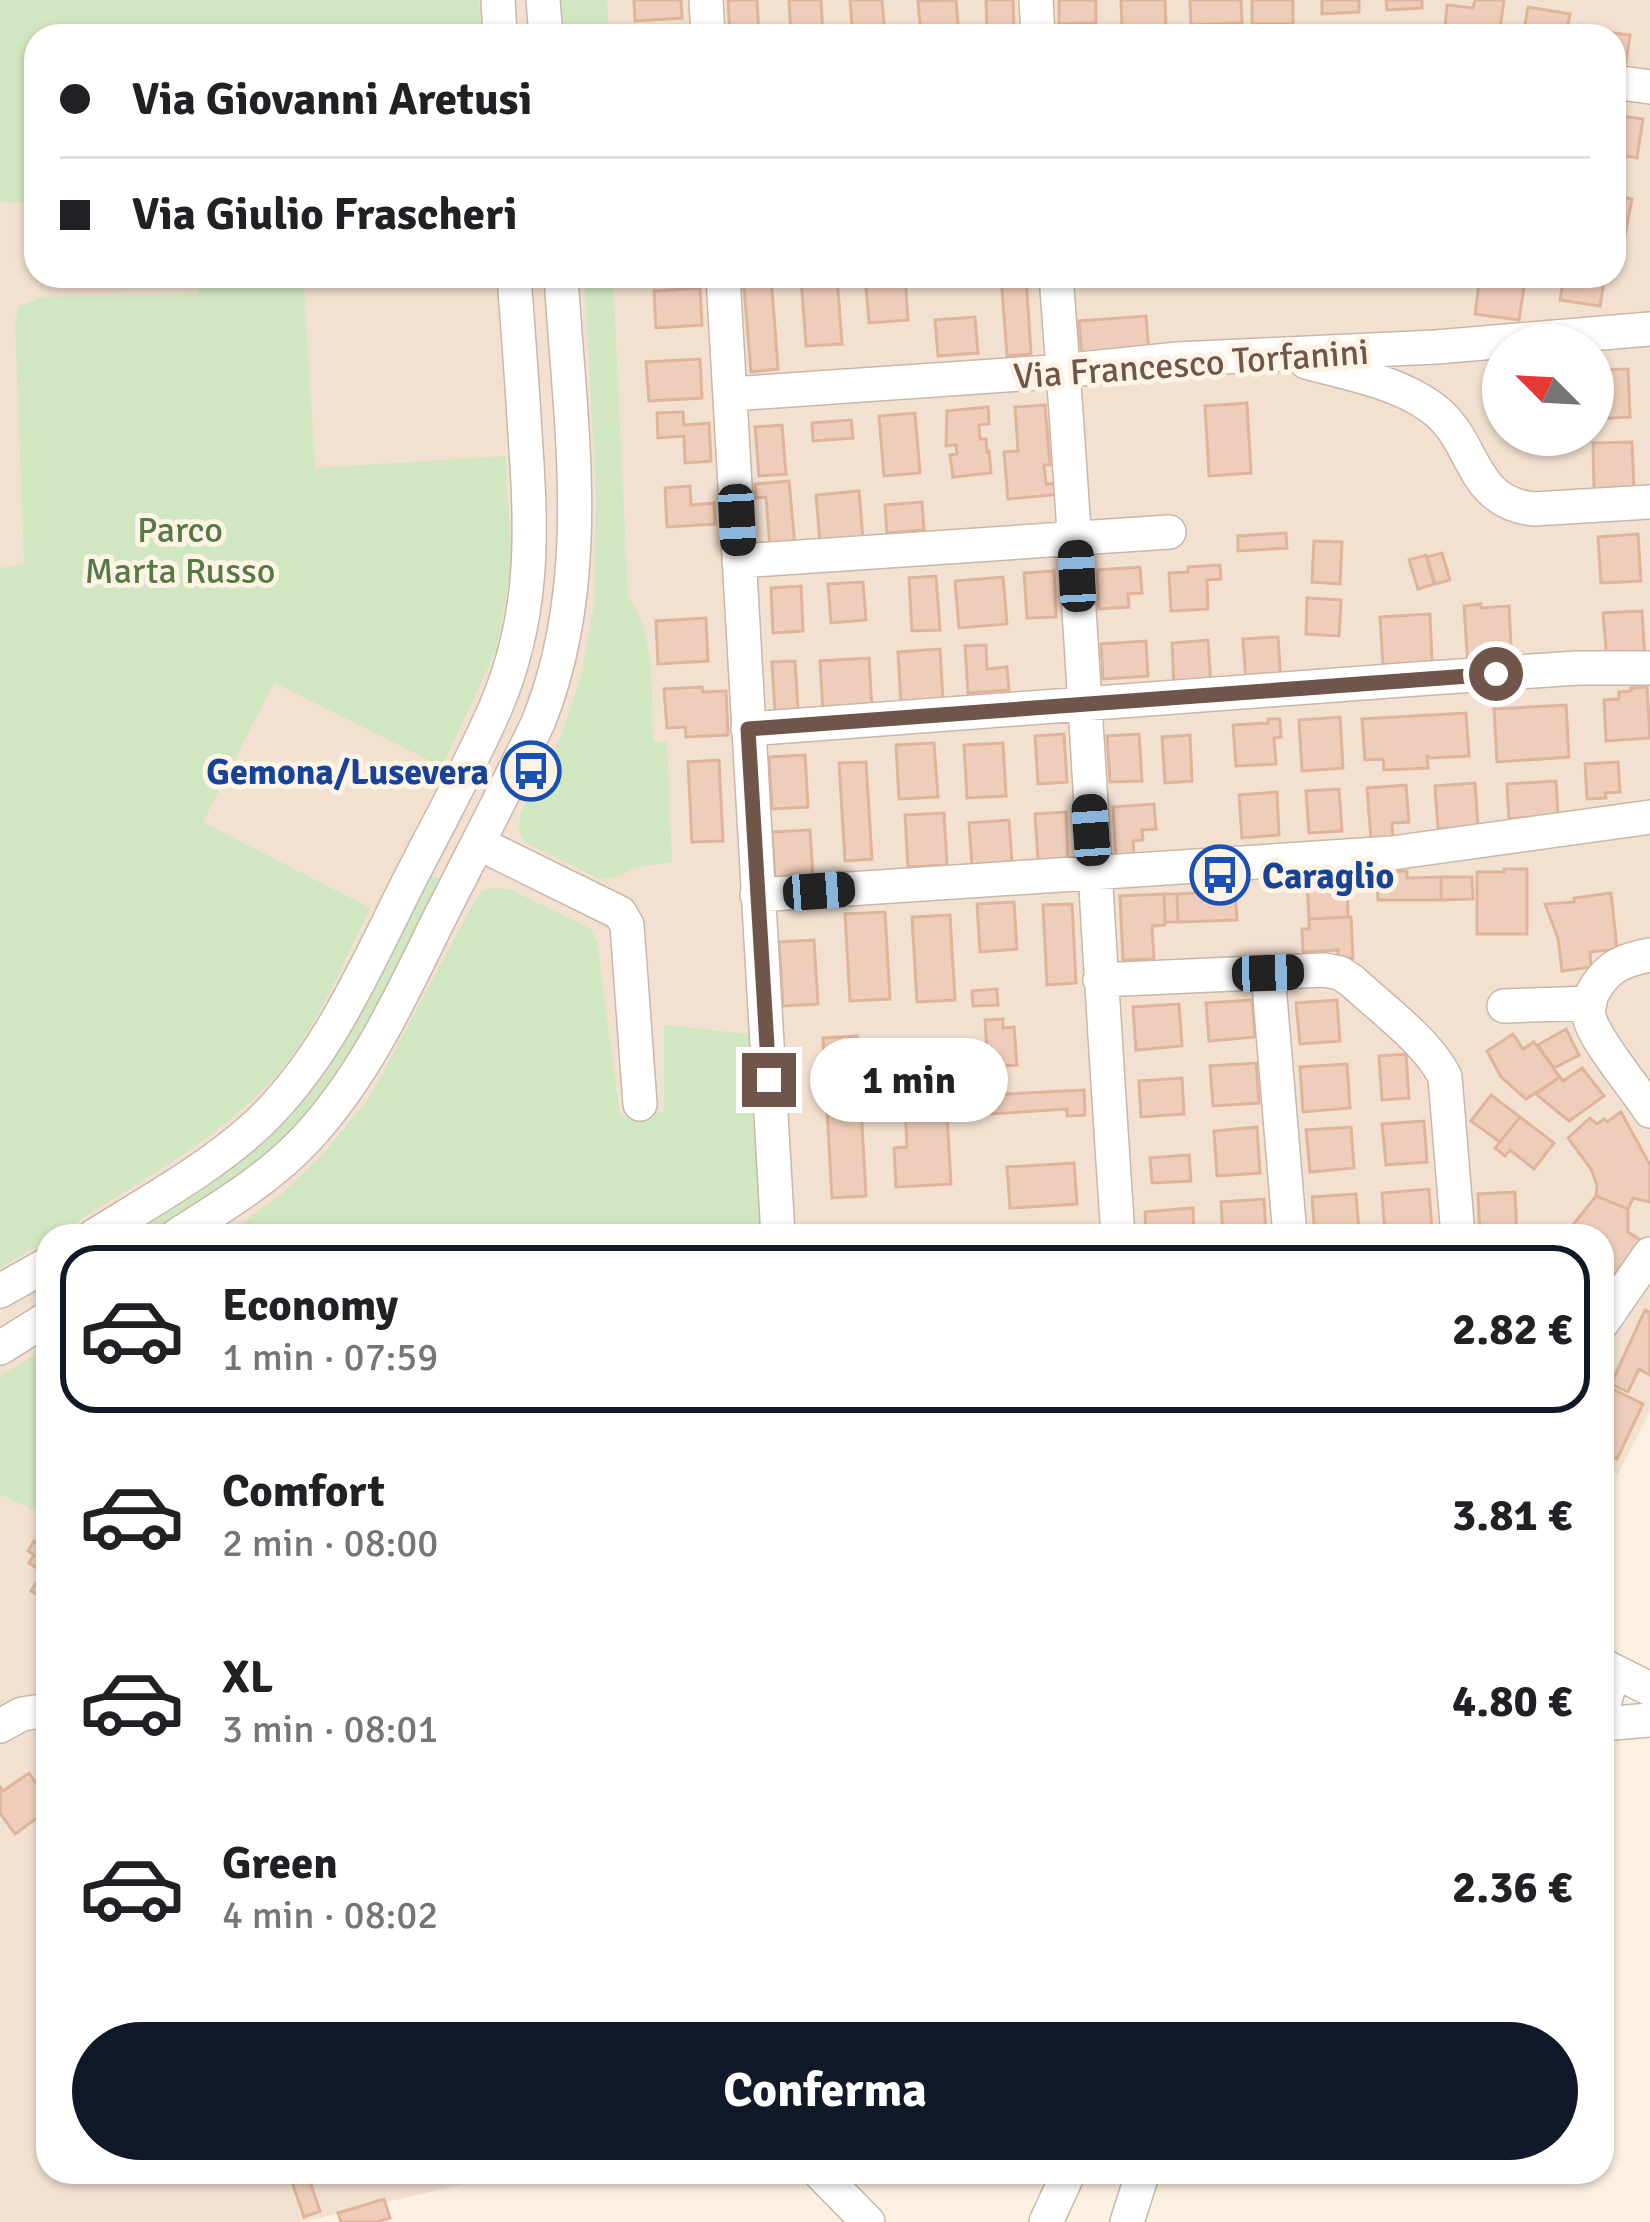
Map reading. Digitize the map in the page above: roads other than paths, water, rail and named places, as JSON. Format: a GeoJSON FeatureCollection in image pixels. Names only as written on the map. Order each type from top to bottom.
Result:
{"type":"FeatureCollection","features":[{"type":"Feature","properties":{"kind":"street"},"geometry":{"type":"LineString","coordinates":[[112,1224],[220,1154],[292,1087],[346,1008],[488,726],[508,677],[529,575],[530,513],[515,288]]}},
{"type":"Feature","properties":{"kind":"street"},"geometry":{"type":"LineString","coordinates":[[195,1224],[278,1166],[337,1102],[382,1031],[553,687],[569,613],[575,504],[562,288]]}},
{"type":"Feature","properties":{"kind":"street"},"geometry":{"type":"LineString","coordinates":[[724,288],[777,1224]]}},
{"type":"Feature","properties":{"kind":"street"},"geometry":{"type":"LineString","coordinates":[[1057,288],[1117,1224]]}},
{"type":"Feature","properties":{"kind":"street","name":"Via Francesco Torfanini"},"geometry":{"type":"LineString","coordinates":[[731,394],[1650,329]]}},
{"type":"Feature","properties":{"kind":"street"},"geometry":{"type":"LineString","coordinates":[[1282,355],[1429,404],[1454,426],[1481,480],[1498,498],[1517,507],[1650,502]]}},
{"type":"Feature","properties":{"kind":"street"},"geometry":{"type":"LineString","coordinates":[[739,561],[1169,532]]}},
{"type":"Feature","properties":{"kind":"street"},"geometry":{"type":"LineString","coordinates":[[748,729],[1577,668],[1650,668]]}},
{"type":"Feature","properties":{"kind":"street"},"geometry":{"type":"LineString","coordinates":[[454,793],[494,813]]}},
{"type":"Feature","properties":{"kind":"street"},"geometry":{"type":"LineString","coordinates":[[757,895],[1392,853],[1650,817]]}},
{"type":"Feature","properties":{"kind":"street"},"geometry":{"type":"LineString","coordinates":[[478,843],[620,913],[627,926],[640,1104]]}},
{"type":"Feature","properties":{"kind":"street"},"geometry":{"type":"LineString","coordinates":[[422,856],[461,875]]}},
{"type":"Feature","properties":{"kind":"street"},"geometry":{"type":"LineString","coordinates":[[1650,955],[1618,964],[1602,979],[1589,1003],[1596,1032],[1650,1111]]}},
{"type":"Feature","properties":{"kind":"street"},"geometry":{"type":"LineString","coordinates":[[1268,973],[1289,1224]]}},
{"type":"Feature","properties":{"kind":"street"},"geometry":{"type":"LineString","coordinates":[[1100,980],[1340,973],[1440,1066],[1445,1077],[1457,1224]]}},
{"type":"Feature","properties":{"kind":"street"},"geometry":{"type":"LineString","coordinates":[[1504,1006],[1589,1003]]}},
{"type":"Feature","properties":{"kind":"street"},"geometry":{"type":"LineString","coordinates":[[1614,1306],[1650,1254]]}},
{"type":"Feature","properties":{"kind":"street"},"geometry":{"type":"LineString","coordinates":[[0,1291],[36,1271]]}},
{"type":"Feature","properties":{"kind":"street"},"geometry":{"type":"LineString","coordinates":[[0,1348],[36,1326]]}},
{"type":"Feature","properties":{"kind":"street"},"geometry":{"type":"LineString","coordinates":[[1614,1671],[1650,1689]]}},
{"type":"Feature","properties":{"kind":"street"},"geometry":{"type":"LineString","coordinates":[[0,1726],[17,1715],[36,1712]]}},
{"type":"Feature","properties":{"kind":"street"},"geometry":{"type":"LineString","coordinates":[[1614,1723],[1650,1720]]}},
{"type":"Feature","properties":{"kind":"street"},"geometry":{"type":"LineString","coordinates":[[830,2184],[868,2222]]}},
{"type":"Feature","properties":{"kind":"street"},"geometry":{"type":"LineString","coordinates":[[1046,2222],[1063,2184]]}},
{"type":"Feature","properties":{"kind":"street"},"geometry":{"type":"LineString","coordinates":[[1127,2222],[1139,2184]]}},
{"type":"Feature","properties":{"kind":"place","name":"Gemona/Lusevera"},"geometry":{"type":"Point","coordinates":[531,771]}},
{"type":"Feature","properties":{"kind":"place","name":"Caraglio"},"geometry":{"type":"Point","coordinates":[1220,875]}},
{"type":"Feature","properties":{"kind":"park label","name":"Parco Marta Russo"},"geometry":{"type":"Point","coordinates":[180,550]}}]}
